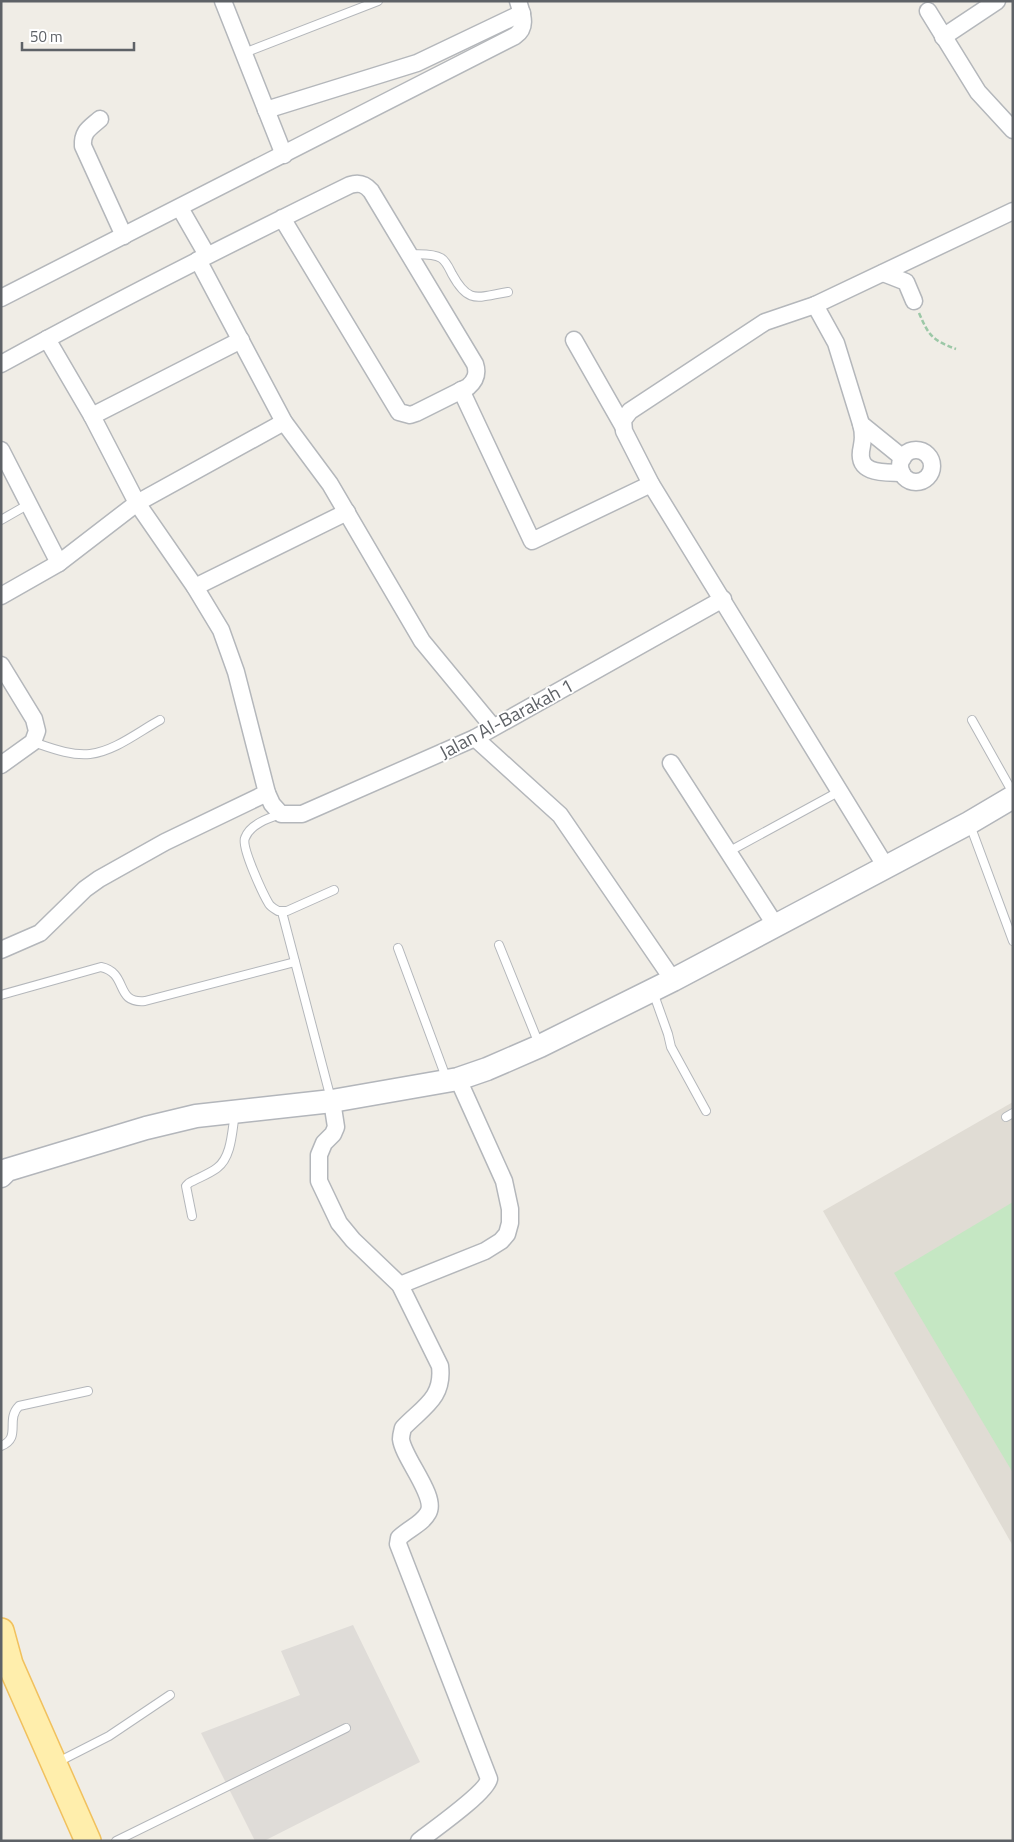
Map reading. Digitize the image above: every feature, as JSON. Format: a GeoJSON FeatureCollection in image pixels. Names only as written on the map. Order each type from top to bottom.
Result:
{"type":"FeatureCollection","features":[{"type":"Feature","properties":{"kind":"main road"},"geometry":{"type":"LineString","coordinates":[[1,1631],[6,1665],[54,1764],[88,1841]]}},
{"type":"Feature","properties":{"kind":"street"},"geometry":{"type":"LineString","coordinates":[[223,1],[284,155]]}},
{"type":"Feature","properties":{"kind":"street"},"geometry":{"type":"LineString","coordinates":[[943,37],[997,1]]}},
{"type":"Feature","properties":{"kind":"street"},"geometry":{"type":"LineString","coordinates":[[1,298],[515,36],[524,23],[520,7],[417,63],[266,110]]}},
{"type":"Feature","properties":{"kind":"street"},"geometry":{"type":"LineString","coordinates":[[928,11],[978,92],[1013,130]]}},
{"type":"Feature","properties":{"kind":"street"},"geometry":{"type":"LineString","coordinates":[[100,119],[86,131],[83,138],[84,146],[124,236]]}},
{"type":"Feature","properties":{"kind":"street"},"geometry":{"type":"LineString","coordinates":[[1,364],[202,257],[350,184],[362,184],[371,191],[477,369],[474,380],[461,390],[416,413],[404,414],[399,412],[282,218]]}},
{"type":"Feature","properties":{"kind":"street"},"geometry":{"type":"LineString","coordinates":[[180,208],[241,340],[284,422],[330,484],[422,641],[493,728]]}},
{"type":"Feature","properties":{"kind":"street"},"geometry":{"type":"LineString","coordinates":[[623,426],[623,420],[630,410],[765,322],[815,305],[1013,211]]}},
{"type":"Feature","properties":{"kind":"street"},"geometry":{"type":"LineString","coordinates":[[883,273],[906,282],[914,300]]}},
{"type":"Feature","properties":{"kind":"street"},"geometry":{"type":"LineString","coordinates":[[815,305],[836,342],[864,434],[861,460],[864,465],[874,472],[902,466],[861,424]]}},
{"type":"Feature","properties":{"kind":"street"},"geometry":{"type":"LineString","coordinates":[[47,339],[92,416],[137,503],[195,587],[221,630],[236,672],[267,793],[272,804],[280,814]]}},
{"type":"Feature","properties":{"kind":"street"},"geometry":{"type":"LineString","coordinates":[[92,416],[241,340]]}},
{"type":"Feature","properties":{"kind":"street"},"geometry":{"type":"LineString","coordinates":[[574,340],[623,426],[651,484],[886,866]]}},
{"type":"Feature","properties":{"kind":"street"},"geometry":{"type":"LineString","coordinates":[[461,390],[532,541],[651,484]]}},
{"type":"Feature","properties":{"kind":"street"},"geometry":{"type":"LineString","coordinates":[[1,596],[59,563],[137,503],[284,422]]}},
{"type":"Feature","properties":{"kind":"street"},"geometry":{"type":"LineString","coordinates":[[1,450],[59,563]]}},
{"type":"Feature","properties":{"kind":"street"},"geometry":{"type":"LineString","coordinates":[[195,587],[347,512]]}},
{"type":"Feature","properties":{"kind":"street","name":"Jalan Al-Barakah 1"},"geometry":{"type":"LineString","coordinates":[[280,814],[302,814],[475,738],[723,599]]}},
{"type":"Feature","properties":{"kind":"street"},"geometry":{"type":"LineString","coordinates":[[1,665],[37,724],[36,737],[33,742],[1,765]]}},
{"type":"Feature","properties":{"kind":"street"},"geometry":{"type":"LineString","coordinates":[[475,738],[560,815],[673,980]]}},
{"type":"Feature","properties":{"kind":"street"},"geometry":{"type":"LineString","coordinates":[[671,763],[776,926]]}},
{"type":"Feature","properties":{"kind":"street"},"geometry":{"type":"LineString","coordinates":[[1,950],[40,933],[99,879],[164,842],[267,793]]}},
{"type":"Feature","properties":{"kind":"street"},"geometry":{"type":"LineString","coordinates":[[3,1171],[146,1128],[196,1116],[332,1101],[453,1080],[487,1069],[540,1046],[673,980],[969,823],[1013,797]]}},
{"type":"Feature","properties":{"kind":"street"},"geometry":{"type":"LineString","coordinates":[[400,1286],[485,1251],[501,1242],[509,1228],[510,1209],[504,1181],[453,1080]]}},
{"type":"Feature","properties":{"kind":"street"},"geometry":{"type":"LineString","coordinates":[[332,1101],[336,1127],[333,1134],[324,1143],[319,1155],[319,1182],[344,1229],[400,1286],[440,1366],[441,1380],[437,1394],[403,1428],[401,1441],[431,1504],[426,1516],[399,1538],[398,1544],[489,1779],[488,1783],[479,1792],[418,1841]]}},
{"type":"Feature","properties":{"kind":"lane"},"geometry":{"type":"LineString","coordinates":[[244,54],[378,1]]}},
{"type":"Feature","properties":{"kind":"lane"},"geometry":{"type":"LineString","coordinates":[[409,254],[442,258],[460,290],[466,294],[476,297],[508,292]]}},
{"type":"Feature","properties":{"kind":"lane"},"geometry":{"type":"LineString","coordinates":[[1,520],[29,504]]}},
{"type":"Feature","properties":{"kind":"lane"},"geometry":{"type":"LineString","coordinates":[[33,742],[61,751],[88,754],[106,750],[160,720]]}},
{"type":"Feature","properties":{"kind":"lane"},"geometry":{"type":"LineString","coordinates":[[972,720],[1013,792]]}},
{"type":"Feature","properties":{"kind":"lane"},"geometry":{"type":"LineString","coordinates":[[728,852],[840,791]]}},
{"type":"Feature","properties":{"kind":"lane"},"geometry":{"type":"LineString","coordinates":[[280,814],[263,820],[247,834],[244,840],[246,853],[269,904],[282,912],[334,890]]}},
{"type":"Feature","properties":{"kind":"lane"},"geometry":{"type":"LineString","coordinates":[[969,823],[1013,941]]}},
{"type":"Feature","properties":{"kind":"lane"},"geometry":{"type":"LineString","coordinates":[[282,912],[332,1101]]}},
{"type":"Feature","properties":{"kind":"lane"},"geometry":{"type":"LineString","coordinates":[[499,945],[540,1046]]}},
{"type":"Feature","properties":{"kind":"lane"},"geometry":{"type":"LineString","coordinates":[[398,948],[453,1080]]}},
{"type":"Feature","properties":{"kind":"lane"},"geometry":{"type":"LineString","coordinates":[[1,995],[101,967],[113,971],[118,976],[128,997],[139,1002],[295,962]]}},
{"type":"Feature","properties":{"kind":"lane"},"geometry":{"type":"LineString","coordinates":[[652,990],[671,1047],[706,1111]]}},
{"type":"Feature","properties":{"kind":"lane"},"geometry":{"type":"LineString","coordinates":[[192,1216],[186,1186],[189,1182],[218,1168],[226,1158],[230,1146],[235,1112]]}},
{"type":"Feature","properties":{"kind":"lane"},"geometry":{"type":"LineString","coordinates":[[1,1446],[10,1440],[13,1434],[12,1416],[19,1406],[88,1392]]}},
{"type":"Feature","properties":{"kind":"lane"},"geometry":{"type":"LineString","coordinates":[[54,1764],[110,1736],[170,1695]]}},
{"type":"Feature","properties":{"kind":"lane"},"geometry":{"type":"LineString","coordinates":[[116,1841],[346,1728]]}},
{"type":"Feature","properties":{"kind":"path"},"geometry":{"type":"LineString","coordinates":[[914,300],[930,337],[937,342],[956,349]]}},
{"type":"Feature","properties":{"kind":"shaded area"},"geometry":{"type":"Polygon","coordinates":[[[1013,1102],[1013,1546],[823,1211],[1013,1102]]]}},
{"type":"Feature","properties":{"kind":"shaded area"},"geometry":{"type":"Polygon","coordinates":[[[353,1625],[420,1762],[264,1841],[255,1841],[201,1733],[300,1695],[281,1651],[353,1625]]]}},
{"type":"Feature","properties":{"kind":"green space"},"geometry":{"type":"Polygon","coordinates":[[[1013,1202],[1013,1473],[894,1273],[1013,1202]]]}}]}
